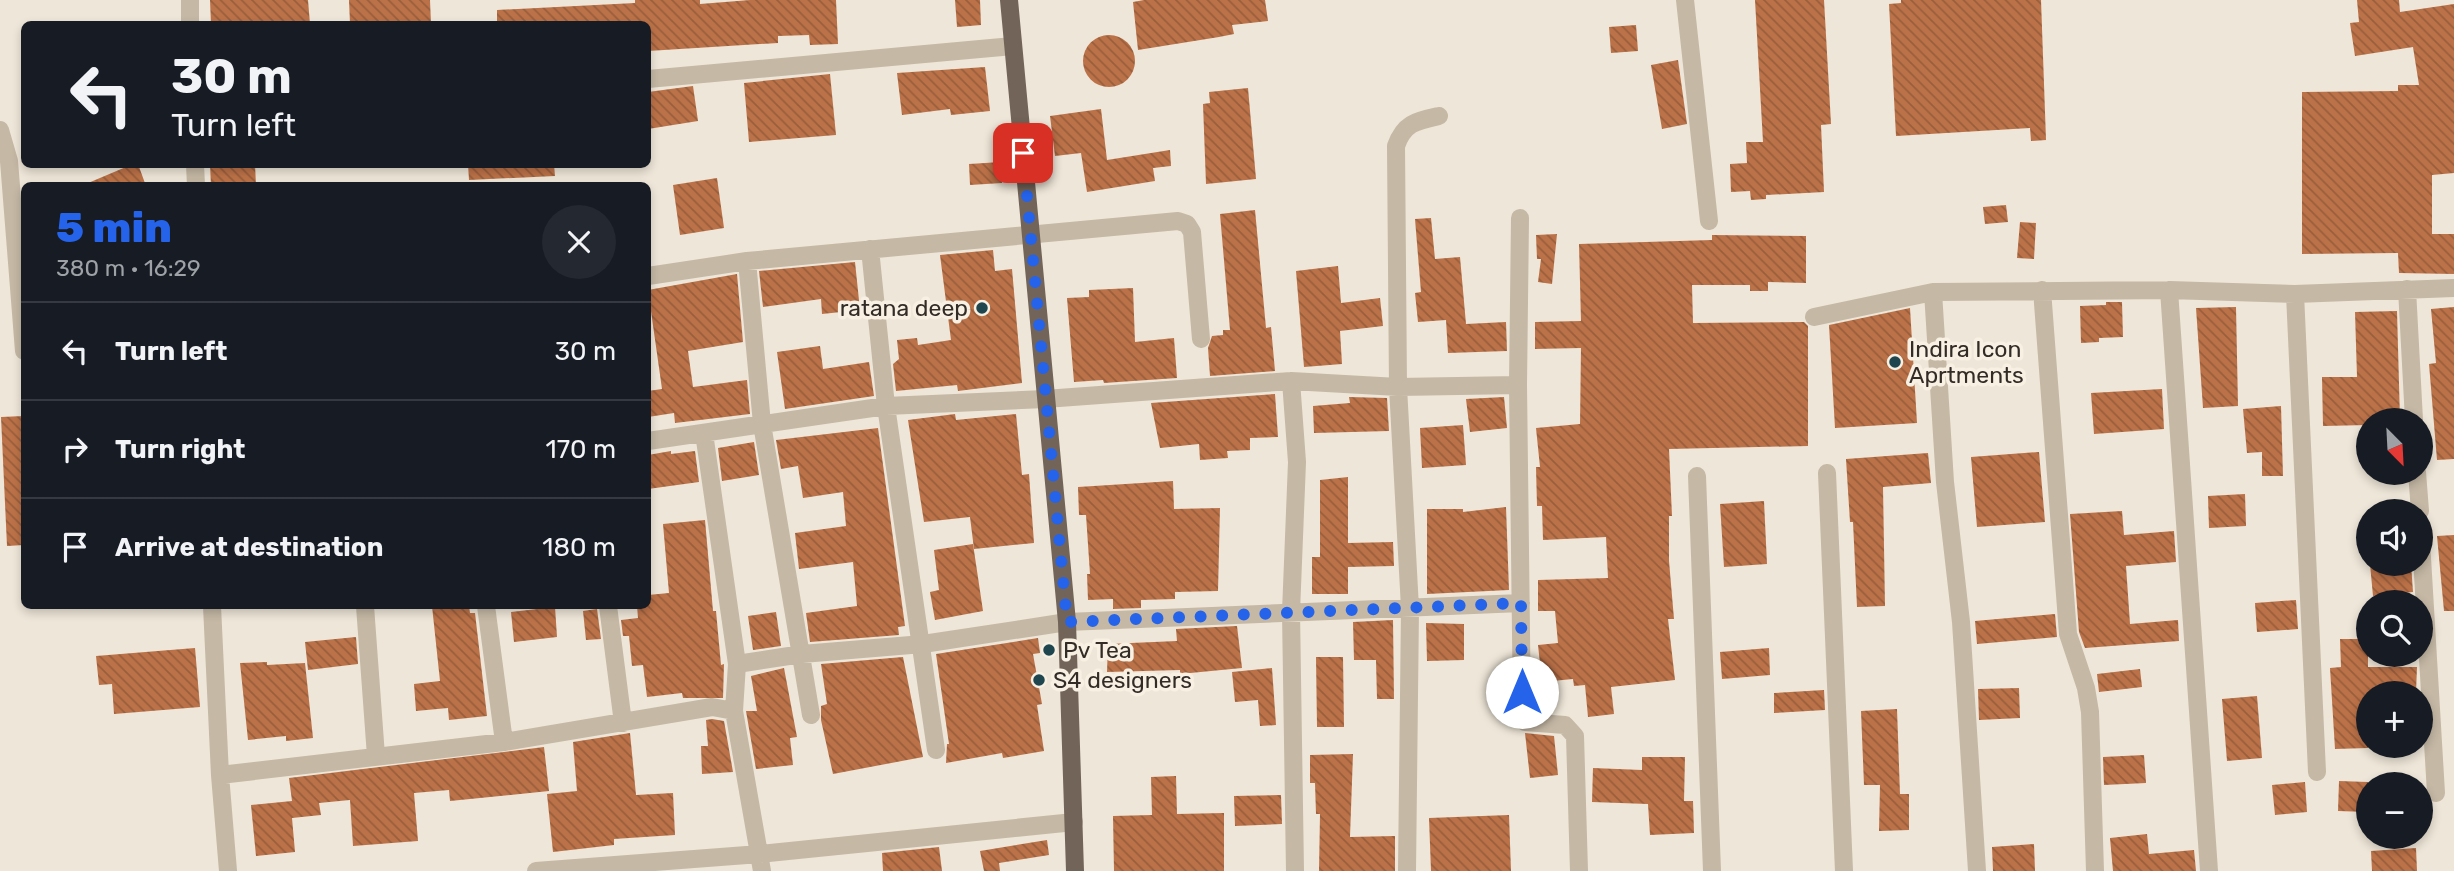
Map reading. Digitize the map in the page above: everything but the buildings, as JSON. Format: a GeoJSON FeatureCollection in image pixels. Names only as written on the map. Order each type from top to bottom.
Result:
{"type":"FeatureCollection","features":[{"type":"Feature","properties":{"kind":"main road"},"geometry":{"type":"LineString","coordinates":[[1009,0],[1067,622],[1074,871]]}},
{"type":"Feature","properties":{"kind":"street"},"geometry":{"type":"LineString","coordinates":[[190,0],[190,21]]}},
{"type":"Feature","properties":{"kind":"street"},"geometry":{"type":"LineString","coordinates":[[1685,0],[1709,221]]}},
{"type":"Feature","properties":{"kind":"street"},"geometry":{"type":"LineString","coordinates":[[651,79],[1013,46]]}},
{"type":"Feature","properties":{"kind":"street"},"geometry":{"type":"LineString","coordinates":[[1407,871],[1410,608],[1398,387],[1396,146],[1401,131],[1410,123],[1439,116]]}},
{"type":"Feature","properties":{"kind":"street"},"geometry":{"type":"LineString","coordinates":[[0,130],[9,161],[21,313]]}},
{"type":"Feature","properties":{"kind":"street"},"geometry":{"type":"LineString","coordinates":[[1520,218],[1518,385],[1523,719],[1533,724],[1565,725],[1574,736],[1579,871]]}},
{"type":"Feature","properties":{"kind":"street"},"geometry":{"type":"LineString","coordinates":[[651,276],[747,261],[1178,221],[1187,224],[1192,232],[1201,339]]}},
{"type":"Feature","properties":{"kind":"street"},"geometry":{"type":"LineString","coordinates":[[870,249],[886,406],[923,644],[936,750]]}},
{"type":"Feature","properties":{"kind":"street"},"geometry":{"type":"LineString","coordinates":[[747,261],[762,424],[811,715]]}},
{"type":"Feature","properties":{"kind":"street"},"geometry":{"type":"LineString","coordinates":[[1814,317],[1933,292],[2169,290],[2295,293],[2454,288]]}},
{"type":"Feature","properties":{"kind":"street"},"geometry":{"type":"LineString","coordinates":[[2407,289],[2413,408]]}},
{"type":"Feature","properties":{"kind":"street"},"geometry":{"type":"LineString","coordinates":[[2042,290],[2068,634],[2086,688],[2090,712],[2095,871]]}},
{"type":"Feature","properties":{"kind":"street"},"geometry":{"type":"LineString","coordinates":[[2169,290],[2209,871]]}},
{"type":"Feature","properties":{"kind":"street"},"geometry":{"type":"LineString","coordinates":[[1933,292],[1945,482],[1961,622],[1977,871]]}},
{"type":"Feature","properties":{"kind":"street"},"geometry":{"type":"LineString","coordinates":[[2295,293],[2317,772]]}},
{"type":"Feature","properties":{"kind":"street"},"geometry":{"type":"LineString","coordinates":[[1291,381],[1297,462],[1291,612],[1295,871]]}},
{"type":"Feature","properties":{"kind":"street"},"geometry":{"type":"LineString","coordinates":[[651,441],[886,406],[1045,399],[1291,381],[1398,387],[1518,385]]}},
{"type":"Feature","properties":{"kind":"street"},"geometry":{"type":"LineString","coordinates":[[704,433],[737,664],[734,711],[761,862]]}},
{"type":"Feature","properties":{"kind":"street"},"geometry":{"type":"LineString","coordinates":[[1827,473],[1844,871]]}},
{"type":"Feature","properties":{"kind":"street"},"geometry":{"type":"LineString","coordinates":[[1698,477],[1712,871]]}},
{"type":"Feature","properties":{"kind":"street"},"geometry":{"type":"LineString","coordinates":[[2423,576],[2436,793]]}},
{"type":"Feature","properties":{"kind":"street"},"geometry":{"type":"LineString","coordinates":[[737,664],[802,654],[923,644],[1067,622],[1521,603]]}},
{"type":"Feature","properties":{"kind":"street"},"geometry":{"type":"LineString","coordinates":[[212,609],[220,775],[228,871]]}},
{"type":"Feature","properties":{"kind":"street"},"geometry":{"type":"LineString","coordinates":[[365,609],[376,756]]}},
{"type":"Feature","properties":{"kind":"street"},"geometry":{"type":"LineString","coordinates":[[486,609],[504,742]]}},
{"type":"Feature","properties":{"kind":"street"},"geometry":{"type":"LineString","coordinates":[[608,609],[623,723]]}},
{"type":"Feature","properties":{"kind":"street"},"geometry":{"type":"LineString","coordinates":[[220,775],[504,742],[712,707],[734,711]]}},
{"type":"Feature","properties":{"kind":"street"},"geometry":{"type":"LineString","coordinates":[[536,871],[761,862],[1074,822]]}},
{"type":"Feature","properties":{"kind":"place","name":"ratana deep"},"geometry":{"type":"Point","coordinates":[982,308]}},
{"type":"Feature","properties":{"kind":"place","name":"Indira Icon Aprtments"},"geometry":{"type":"Point","coordinates":[1895,362]}},
{"type":"Feature","properties":{"kind":"place","name":"Pv Tea"},"geometry":{"type":"Point","coordinates":[1049,650]}},
{"type":"Feature","properties":{"kind":"place","name":"S4 designers"},"geometry":{"type":"Point","coordinates":[1039,680]}},
{"type":"Feature","properties":{"kind":"route"},"geometry":{"type":"LineString","coordinates":[[1023,153],[1067,622],[1521,603],[1522,692]]}}]}
